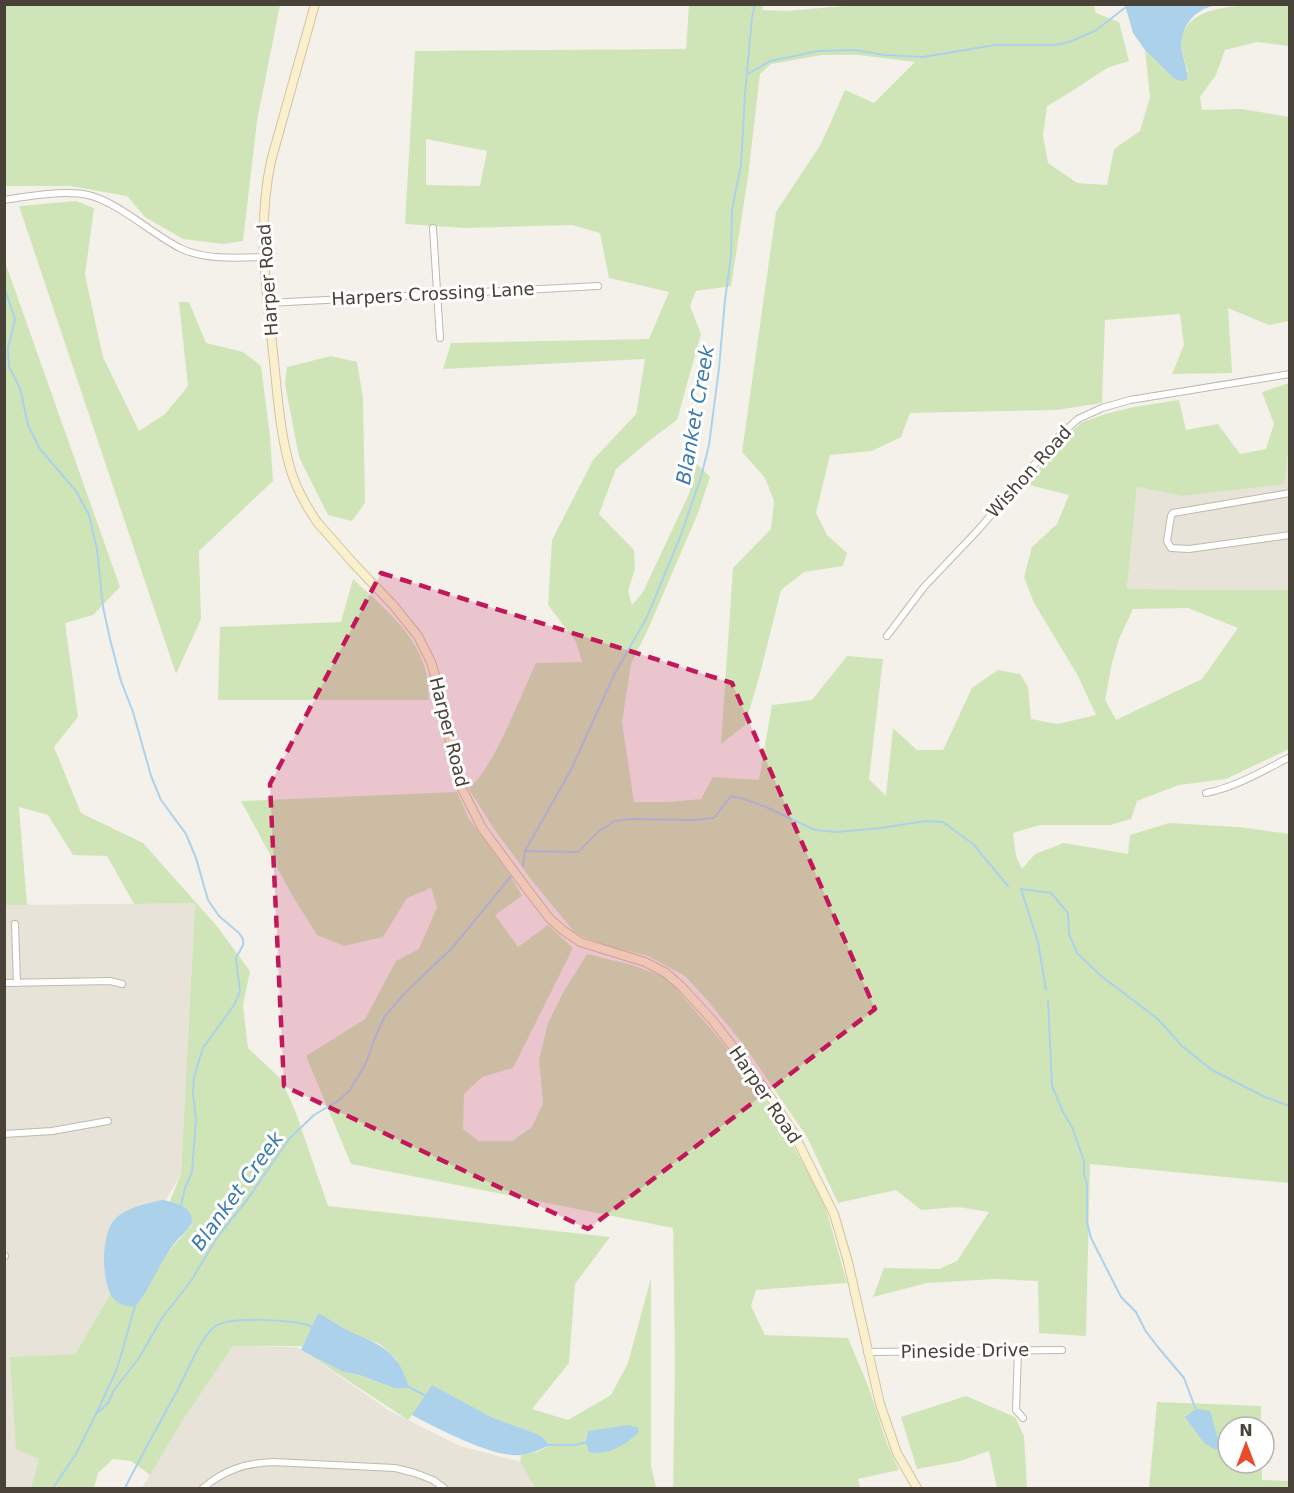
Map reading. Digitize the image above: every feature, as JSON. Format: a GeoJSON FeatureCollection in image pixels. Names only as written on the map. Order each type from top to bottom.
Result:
{"type":"FeatureCollection","features":[{"type":"Feature","properties":{"kind":"street","name":"Harper Road"},"geometry":{"type":"LineString","coordinates":[[315,4],[266,183],[263,218],[263,257],[280,411],[292,475],[317,522],[408,622],[424,647],[444,707],[458,782],[482,828],[550,919],[580,942],[645,962],[666,973],[699,1005],[734,1048],[793,1132],[834,1214],[848,1262],[867,1352],[886,1424],[897,1453],[917,1488]]}},
{"type":"Feature","properties":{"kind":"street"},"geometry":{"type":"LineString","coordinates":[[4,200],[66,194],[88,195],[109,204],[182,249],[239,258],[263,257]]}},
{"type":"Feature","properties":{"kind":"street"},"geometry":{"type":"LineString","coordinates":[[433,228],[440,338]]}},
{"type":"Feature","properties":{"kind":"street","name":"Harpers Crossing Lane"},"geometry":{"type":"LineString","coordinates":[[268,303],[598,286]]}},
{"type":"Feature","properties":{"kind":"street","name":"Wishon Road"},"geometry":{"type":"LineString","coordinates":[[886,636],[924,587],[979,529],[1058,437],[1078,419],[1102,408],[1130,400],[1290,374]]}},
{"type":"Feature","properties":{"kind":"street"},"geometry":{"type":"LineString","coordinates":[[1290,493],[1173,513],[1167,541],[1172,548],[1190,549],[1290,535]]}},
{"type":"Feature","properties":{"kind":"street"},"geometry":{"type":"LineString","coordinates":[[1206,793],[1249,778],[1290,757]]}},
{"type":"Feature","properties":{"kind":"street"},"geometry":{"type":"LineString","coordinates":[[15,924],[17,983]]}},
{"type":"Feature","properties":{"kind":"street"},"geometry":{"type":"LineString","coordinates":[[4,983],[110,981],[122,984]]}},
{"type":"Feature","properties":{"kind":"street"},"geometry":{"type":"LineString","coordinates":[[4,1134],[52,1131],[108,1121]]}},
{"type":"Feature","properties":{"kind":"street","name":"Pineside Drive"},"geometry":{"type":"LineString","coordinates":[[867,1352],[1062,1350]]}},
{"type":"Feature","properties":{"kind":"street"},"geometry":{"type":"LineString","coordinates":[[1018,1351],[1016,1410],[1023,1418]]}},
{"type":"Feature","properties":{"kind":"street"},"geometry":{"type":"LineString","coordinates":[[203,1488],[242,1465],[273,1462],[395,1468],[424,1476],[444,1488]]}},
{"type":"Feature","properties":{"kind":"highlighted area"},"geometry":{"type":"Polygon","coordinates":[[[381,573],[732,683],[875,1009],[588,1229],[284,1086],[270,784],[381,573]]]}},
{"type":"Feature","properties":{"kind":"shaded area"},"geometry":{"type":"Polygon","coordinates":[[[1289,444],[1289,590],[1127,589],[1137,487],[1182,496],[1289,444]]]}},
{"type":"Feature","properties":{"kind":"shaded area"},"geometry":{"type":"Polygon","coordinates":[[[195,903],[181,1174],[75,1354],[31,1488],[4,1488],[4,905],[195,903]]]}},
{"type":"Feature","properties":{"kind":"shaded area"},"geometry":{"type":"Polygon","coordinates":[[[233,1346],[297,1347],[390,1411],[460,1446],[520,1462],[535,1488],[142,1488],[181,1423],[233,1346]]]}},
{"type":"Feature","properties":{"kind":"green space"},"geometry":{"type":"Polygon","coordinates":[[[868,4],[1094,5],[1096,13],[1119,22],[1129,61],[1107,68],[1047,106],[1043,135],[1048,163],[1077,183],[1107,185],[1114,149],[1140,131],[1150,97],[1145,50],[1173,78],[1188,72],[1182,50],[1183,34],[1191,22],[1204,14],[1220,9],[1238,6],[1289,5],[1289,46],[1257,42],[1225,50],[1216,75],[1200,97],[1202,110],[1242,109],[1289,117],[1289,321],[1269,325],[1228,308],[1232,373],[1172,374],[1184,345],[1180,314],[1105,320],[1102,403],[1056,410],[910,413],[901,437],[872,451],[830,455],[816,513],[827,535],[847,553],[843,566],[804,572],[781,590],[745,725],[721,744],[733,568],[771,529],[774,501],[765,478],[742,452],[776,212],[821,144],[845,90],[874,103],[915,62],[858,55],[822,55],[771,64],[760,74],[748,177],[731,286],[696,291],[690,306],[701,334],[677,420],[616,469],[599,514],[634,550],[635,569],[628,591],[632,605],[643,592],[689,494],[697,464],[710,477],[698,513],[631,664],[622,722],[634,802],[701,799],[713,777],[759,780],[772,705],[812,700],[847,656],[883,659],[869,779],[886,796],[893,728],[917,750],[943,750],[972,688],[998,670],[1020,674],[1028,687],[1031,719],[1058,724],[1096,715],[1078,676],[1034,603],[1024,577],[1032,547],[1057,524],[1069,495],[1025,484],[1069,434],[1081,423],[1105,414],[1179,400],[1186,430],[1218,424],[1240,454],[1266,449],[1274,424],[1262,392],[1289,383],[1289,444],[1284,484],[1182,496],[1137,487],[1127,589],[1289,590],[1289,749],[1226,779],[1179,785],[1137,801],[1131,819],[1110,825],[1040,825],[1013,833],[1016,856],[1022,869],[1035,854],[1064,843],[1128,854],[1130,835],[1169,823],[1239,827],[1289,834],[1289,1183],[1090,1164],[1086,1336],[1039,1333],[1038,1281],[995,1279],[927,1283],[873,1297],[884,1268],[939,1269],[957,1261],[989,1212],[958,1207],[921,1210],[896,1190],[838,1203],[807,1137],[743,1044],[707,1000],[685,976],[648,956],[607,946],[576,934],[533,882],[494,829],[468,788],[477,780],[496,750],[536,663],[582,662],[576,642],[548,605],[552,540],[593,460],[636,414],[645,359],[443,369],[451,343],[649,339],[669,292],[609,278],[600,233],[572,225],[464,228],[405,224],[415,51],[686,49],[689,5],[763,5],[762,10],[786,11],[868,4]],[[426,139],[426,185],[480,186],[487,151],[426,139]],[[1188,608],[1133,609],[1119,639],[1105,700],[1116,720],[1202,679],[1238,628],[1188,608]]]}},
{"type":"Feature","properties":{"kind":"green space"},"geometry":{"type":"Polygon","coordinates":[[[4,5],[280,5],[257,121],[243,241],[223,244],[183,239],[145,217],[127,196],[70,186],[5,186],[4,5]]]}},
{"type":"Feature","properties":{"kind":"green space"},"geometry":{"type":"Polygon","coordinates":[[[76,201],[94,208],[85,275],[103,357],[139,431],[165,414],[188,386],[179,302],[189,302],[206,343],[243,352],[261,366],[273,481],[199,551],[201,619],[176,674],[19,206],[76,201]]]}},
{"type":"Feature","properties":{"kind":"green space"},"geometry":{"type":"Polygon","coordinates":[[[4,259],[120,587],[93,615],[65,623],[78,717],[54,747],[81,813],[143,843],[216,925],[250,971],[243,1006],[248,1048],[281,1079],[296,1113],[328,1206],[610,1237],[575,1284],[569,1363],[532,1409],[568,1420],[611,1395],[628,1363],[651,1278],[651,1465],[656,1488],[535,1488],[520,1462],[521,1455],[537,1452],[550,1445],[540,1435],[491,1417],[469,1406],[412,1415],[408,1420],[300,1349],[343,1372],[394,1388],[397,1360],[381,1345],[344,1329],[318,1313],[303,1346],[233,1346],[181,1423],[150,1475],[131,1461],[113,1459],[98,1473],[94,1488],[31,1488],[39,1459],[16,1449],[10,1357],[75,1354],[111,1293],[115,1301],[141,1299],[163,1258],[191,1226],[181,1205],[170,1201],[181,1174],[195,903],[134,904],[107,856],[73,855],[48,815],[19,807],[27,905],[5,905],[4,259]]]}},
{"type":"Feature","properties":{"kind":"green space"},"geometry":{"type":"Polygon","coordinates":[[[331,356],[357,362],[363,398],[365,503],[352,521],[328,515],[299,457],[285,384],[287,367],[331,356]]]}},
{"type":"Feature","properties":{"kind":"green space"},"geometry":{"type":"Polygon","coordinates":[[[353,579],[408,634],[423,661],[429,700],[218,700],[220,627],[341,622],[353,579]]]}},
{"type":"Feature","properties":{"kind":"green space"},"geometry":{"type":"Polygon","coordinates":[[[457,792],[469,819],[505,867],[522,896],[495,915],[518,947],[548,925],[573,948],[513,1068],[482,1077],[464,1094],[463,1129],[479,1141],[512,1141],[532,1127],[543,1103],[539,1060],[548,1023],[564,991],[587,954],[632,965],[667,978],[722,1042],[768,1103],[812,1179],[826,1209],[847,1283],[756,1290],[751,1306],[765,1335],[848,1338],[869,1388],[887,1444],[899,1470],[858,1479],[860,1488],[673,1488],[675,1363],[673,1228],[351,1164],[306,1056],[365,1019],[396,961],[419,949],[437,907],[431,888],[407,898],[383,937],[344,946],[317,935],[292,895],[241,801],[457,792]]]}},
{"type":"Feature","properties":{"kind":"green space"},"geometry":{"type":"Polygon","coordinates":[[[966,1396],[1015,1417],[1024,1436],[1027,1488],[997,1488],[989,1451],[960,1461],[917,1469],[901,1417],[966,1396]]]}},
{"type":"Feature","properties":{"kind":"green space"},"geometry":{"type":"Polygon","coordinates":[[[1157,1402],[1261,1406],[1261,1415],[1216,1415],[1216,1475],[1262,1475],[1262,1480],[1289,1481],[1289,1488],[1149,1488],[1157,1402]]]}},
{"type":"Feature","properties":{"kind":"water"},"geometry":{"type":"Polygon","coordinates":[[[1125,5],[1217,5],[1202,10],[1186,27],[1181,43],[1187,80],[1181,81],[1173,78],[1145,50],[1133,33],[1125,5]]]}},
{"type":"Feature","properties":{"kind":"water"},"geometry":{"type":"Polygon","coordinates":[[[161,1200],[184,1207],[190,1214],[192,1222],[169,1251],[135,1307],[121,1304],[111,1295],[105,1274],[105,1248],[110,1226],[125,1212],[137,1206],[161,1200]]]}},
{"type":"Feature","properties":{"kind":"water"},"geometry":{"type":"Polygon","coordinates":[[[318,1313],[386,1350],[399,1365],[409,1388],[394,1388],[359,1375],[343,1372],[301,1350],[318,1313]]]}},
{"type":"Feature","properties":{"kind":"water"},"geometry":{"type":"Polygon","coordinates":[[[432,1385],[491,1417],[540,1435],[550,1445],[520,1455],[495,1452],[465,1441],[412,1415],[432,1385]]]}},
{"type":"Feature","properties":{"kind":"water"},"geometry":{"type":"Polygon","coordinates":[[[1196,1409],[1210,1411],[1216,1432],[1216,1450],[1204,1443],[1185,1417],[1196,1409]]]}},
{"type":"Feature","properties":{"kind":"water"},"geometry":{"type":"Polygon","coordinates":[[[628,1425],[638,1428],[639,1432],[629,1441],[602,1453],[589,1452],[586,1442],[588,1431],[628,1425]]]}},
{"type":"Feature","properties":{"kind":"waterway","name":"Blanket Creek"},"geometry":{"type":"LineString","coordinates":[[523,866],[525,851],[571,770],[614,675],[647,617],[681,535],[701,477],[709,445],[719,368],[731,255],[732,210],[741,165],[745,94],[755,4]]}},
{"type":"Feature","properties":{"kind":"waterway"},"geometry":{"type":"LineString","coordinates":[[748,74],[770,61],[818,51],[855,50],[884,55],[923,57],[995,45],[1055,45],[1095,31],[1126,7]]}},
{"type":"Feature","properties":{"kind":"waterway"},"geometry":{"type":"LineString","coordinates":[[4,287],[15,319],[8,348],[9,367],[20,388],[28,425],[40,449],[76,491],[89,515],[97,549],[103,607],[110,639],[151,776],[161,800],[186,834],[196,858],[208,900],[219,916],[243,939],[243,945],[236,958],[240,992],[234,1005],[203,1048],[194,1077],[196,1119],[192,1172],[181,1206]]}},
{"type":"Feature","properties":{"kind":"waterway"},"geometry":{"type":"LineString","coordinates":[[525,851],[578,852],[599,831],[615,821],[714,818],[731,796],[768,808],[815,830],[837,832],[925,821],[943,822],[973,844],[1008,886]]}},
{"type":"Feature","properties":{"kind":"waterway","name":"Blanket Creek"},"geometry":{"type":"LineString","coordinates":[[53,1488],[76,1454],[96,1414],[108,1403],[114,1390],[139,1358],[162,1318],[191,1281],[218,1236],[247,1200],[289,1139],[314,1115],[338,1101],[350,1090],[366,1063],[385,1016],[406,992],[453,947],[512,875]]}},
{"type":"Feature","properties":{"kind":"waterway"},"geometry":{"type":"LineString","coordinates":[[1021,889],[1051,893],[1068,913],[1069,934],[1077,953],[1101,976],[1158,1019],[1182,1046],[1212,1070],[1265,1097],[1290,1106]]}},
{"type":"Feature","properties":{"kind":"waterway"},"geometry":{"type":"LineString","coordinates":[[1021,889],[1038,942],[1046,990]]}},
{"type":"Feature","properties":{"kind":"waterway"},"geometry":{"type":"LineString","coordinates":[[1048,1001],[1052,1086],[1072,1127],[1084,1161],[1087,1185],[1087,1222],[1091,1238],[1121,1297],[1136,1312],[1145,1330],[1184,1378],[1196,1410]]}},
{"type":"Feature","properties":{"kind":"waterway"},"geometry":{"type":"LineString","coordinates":[[96,1414],[117,1369],[135,1306]]}},
{"type":"Feature","properties":{"kind":"waterway"},"geometry":{"type":"LineString","coordinates":[[125,1488],[199,1347],[214,1327],[233,1321],[247,1320],[292,1322],[313,1327]]}},
{"type":"Feature","properties":{"kind":"waterway"},"geometry":{"type":"LineString","coordinates":[[407,1386],[426,1396]]}},
{"type":"Feature","properties":{"kind":"waterway"},"geometry":{"type":"LineString","coordinates":[[548,1445],[575,1445],[587,1442]]}}]}
